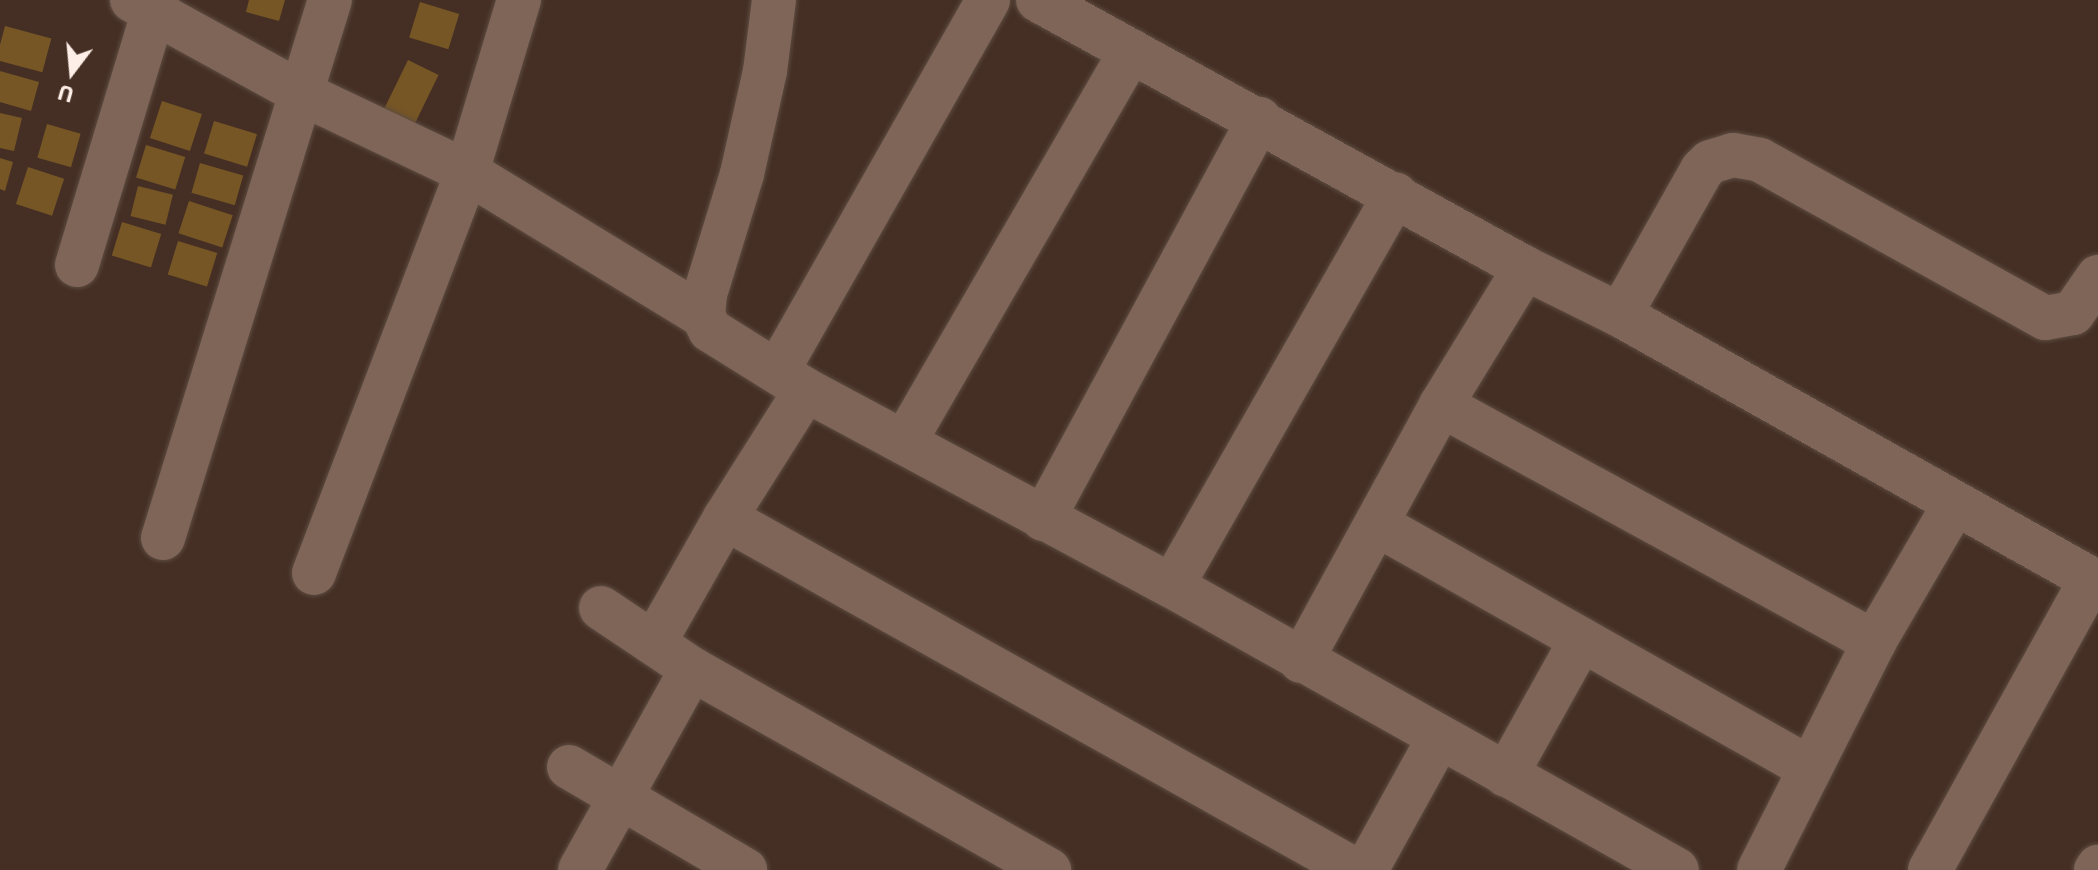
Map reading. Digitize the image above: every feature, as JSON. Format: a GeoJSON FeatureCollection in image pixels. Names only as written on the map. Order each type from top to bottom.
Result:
{"type":"FeatureCollection","features":[{"type":"Feature","properties":{"kind":"street"},"geometry":{"type":"LineString","coordinates":[[163,538],[330,0]]}},
{"type":"Feature","properties":{"kind":"street"},"geometry":{"type":"LineString","coordinates":[[314,573],[482,182],[519,0]]}},
{"type":"Feature","properties":{"kind":"street"},"geometry":{"type":"LineString","coordinates":[[703,316],[765,71],[774,0]]}},
{"type":"Feature","properties":{"kind":"street"},"geometry":{"type":"LineString","coordinates":[[654,643],[725,518],[792,380],[988,0]]}},
{"type":"Feature","properties":{"kind":"street"},"geometry":{"type":"LineString","coordinates":[[1038,0],[1396,194],[1525,268],[1620,315],[2094,581],[1930,870]]}},
{"type":"Feature","properties":{"kind":"street"},"geometry":{"type":"LineString","coordinates":[[77,265],[147,3],[301,93],[482,182],[703,316],[721,340],[1043,519],[1172,586],[1677,870]]}},
{"type":"Feature","properties":{"kind":"street"},"geometry":{"type":"LineString","coordinates":[[905,441],[1131,51]]}},
{"type":"Feature","properties":{"kind":"street"},"geometry":{"type":"LineString","coordinates":[[1043,519],[1259,119]]}},
{"type":"Feature","properties":{"kind":"street"},"geometry":{"type":"LineString","coordinates":[[1620,315],[1702,170],[1710,162],[1733,155],[1760,160],[2045,318],[2073,313],[2098,277]]}},
{"type":"Feature","properties":{"kind":"street"},"geometry":{"type":"LineString","coordinates":[[1172,586],[1396,194]]}},
{"type":"Feature","properties":{"kind":"street"},"geometry":{"type":"LineString","coordinates":[[1301,661],[1441,405],[1525,268]]}},
{"type":"Feature","properties":{"kind":"street"},"geometry":{"type":"LineString","coordinates":[[1441,405],[1874,642]]}},
{"type":"Feature","properties":{"kind":"street"},"geometry":{"type":"LineString","coordinates":[[1759,870],[1874,642],[1954,505]]}},
{"type":"Feature","properties":{"kind":"street"},"geometry":{"type":"LineString","coordinates":[[725,518],[1355,870]]}},
{"type":"Feature","properties":{"kind":"street"},"geometry":{"type":"LineString","coordinates":[[1378,525],[1809,768]]}},
{"type":"Feature","properties":{"kind":"street"},"geometry":{"type":"LineString","coordinates":[[601,608],[692,669],[1049,870]]}},
{"type":"Feature","properties":{"kind":"street"},"geometry":{"type":"LineString","coordinates":[[1506,775],[1581,640]]}},
{"type":"Feature","properties":{"kind":"street"},"geometry":{"type":"LineString","coordinates":[[580,870],[692,669]]}},
{"type":"Feature","properties":{"kind":"street"},"geometry":{"type":"LineString","coordinates":[[1366,870],[1439,738]]}},
{"type":"Feature","properties":{"kind":"street"},"geometry":{"type":"LineString","coordinates":[[569,767],[745,870]]}},
{"type":"Feature","properties":{"kind":"building"},"geometry":{"type":"Polygon","coordinates":[[[249,0],[285,0],[279,21],[246,12],[249,0]]]}},
{"type":"Feature","properties":{"kind":"building"},"geometry":{"type":"Polygon","coordinates":[[[420,2],[459,14],[448,49],[409,37],[420,2]]]}},
{"type":"Feature","properties":{"kind":"building"},"geometry":{"type":"Polygon","coordinates":[[[5,26],[51,38],[42,72],[0,61],[5,26]]]}},
{"type":"Feature","properties":{"kind":"building"},"geometry":{"type":"Polygon","coordinates":[[[408,60],[439,75],[406,141],[376,127],[408,60]]]}},
{"type":"Feature","properties":{"kind":"building"},"geometry":{"type":"Polygon","coordinates":[[[0,71],[39,82],[31,111],[0,102],[0,71]]]}},
{"type":"Feature","properties":{"kind":"building"},"geometry":{"type":"Polygon","coordinates":[[[162,101],[202,114],[190,151],[150,138],[162,101]]]}},
{"type":"Feature","properties":{"kind":"building"},"geometry":{"type":"Polygon","coordinates":[[[0,113],[22,118],[14,151],[0,148],[0,113]]]}},
{"type":"Feature","properties":{"kind":"building"},"geometry":{"type":"Polygon","coordinates":[[[214,121],[257,134],[247,167],[204,154],[214,121]]]}},
{"type":"Feature","properties":{"kind":"building"},"geometry":{"type":"Polygon","coordinates":[[[47,124],[81,134],[71,167],[37,158],[47,124]]]}},
{"type":"Feature","properties":{"kind":"building"},"geometry":{"type":"Polygon","coordinates":[[[146,145],[185,157],[175,190],[136,178],[146,145]]]}},
{"type":"Feature","properties":{"kind":"building"},"geometry":{"type":"Polygon","coordinates":[[[0,158],[13,162],[5,191],[0,189],[0,158]]]}},
{"type":"Feature","properties":{"kind":"building"},"geometry":{"type":"Polygon","coordinates":[[[200,163],[243,175],[235,205],[191,193],[200,163]]]}},
{"type":"Feature","properties":{"kind":"building"},"geometry":{"type":"Polygon","coordinates":[[[28,167],[64,179],[52,216],[16,204],[28,167]]]}},
{"type":"Feature","properties":{"kind":"building"},"geometry":{"type":"Polygon","coordinates":[[[138,186],[173,195],[165,225],[131,216],[138,186]]]}},
{"type":"Feature","properties":{"kind":"building"},"geometry":{"type":"Polygon","coordinates":[[[189,201],[233,215],[222,248],[178,233],[189,201]]]}},
{"type":"Feature","properties":{"kind":"building"},"geometry":{"type":"Polygon","coordinates":[[[122,222],[161,234],[151,267],[112,255],[122,222]]]}},
{"type":"Feature","properties":{"kind":"building"},"geometry":{"type":"Polygon","coordinates":[[[178,241],[217,253],[207,286],[168,274],[178,241]]]}}]}
